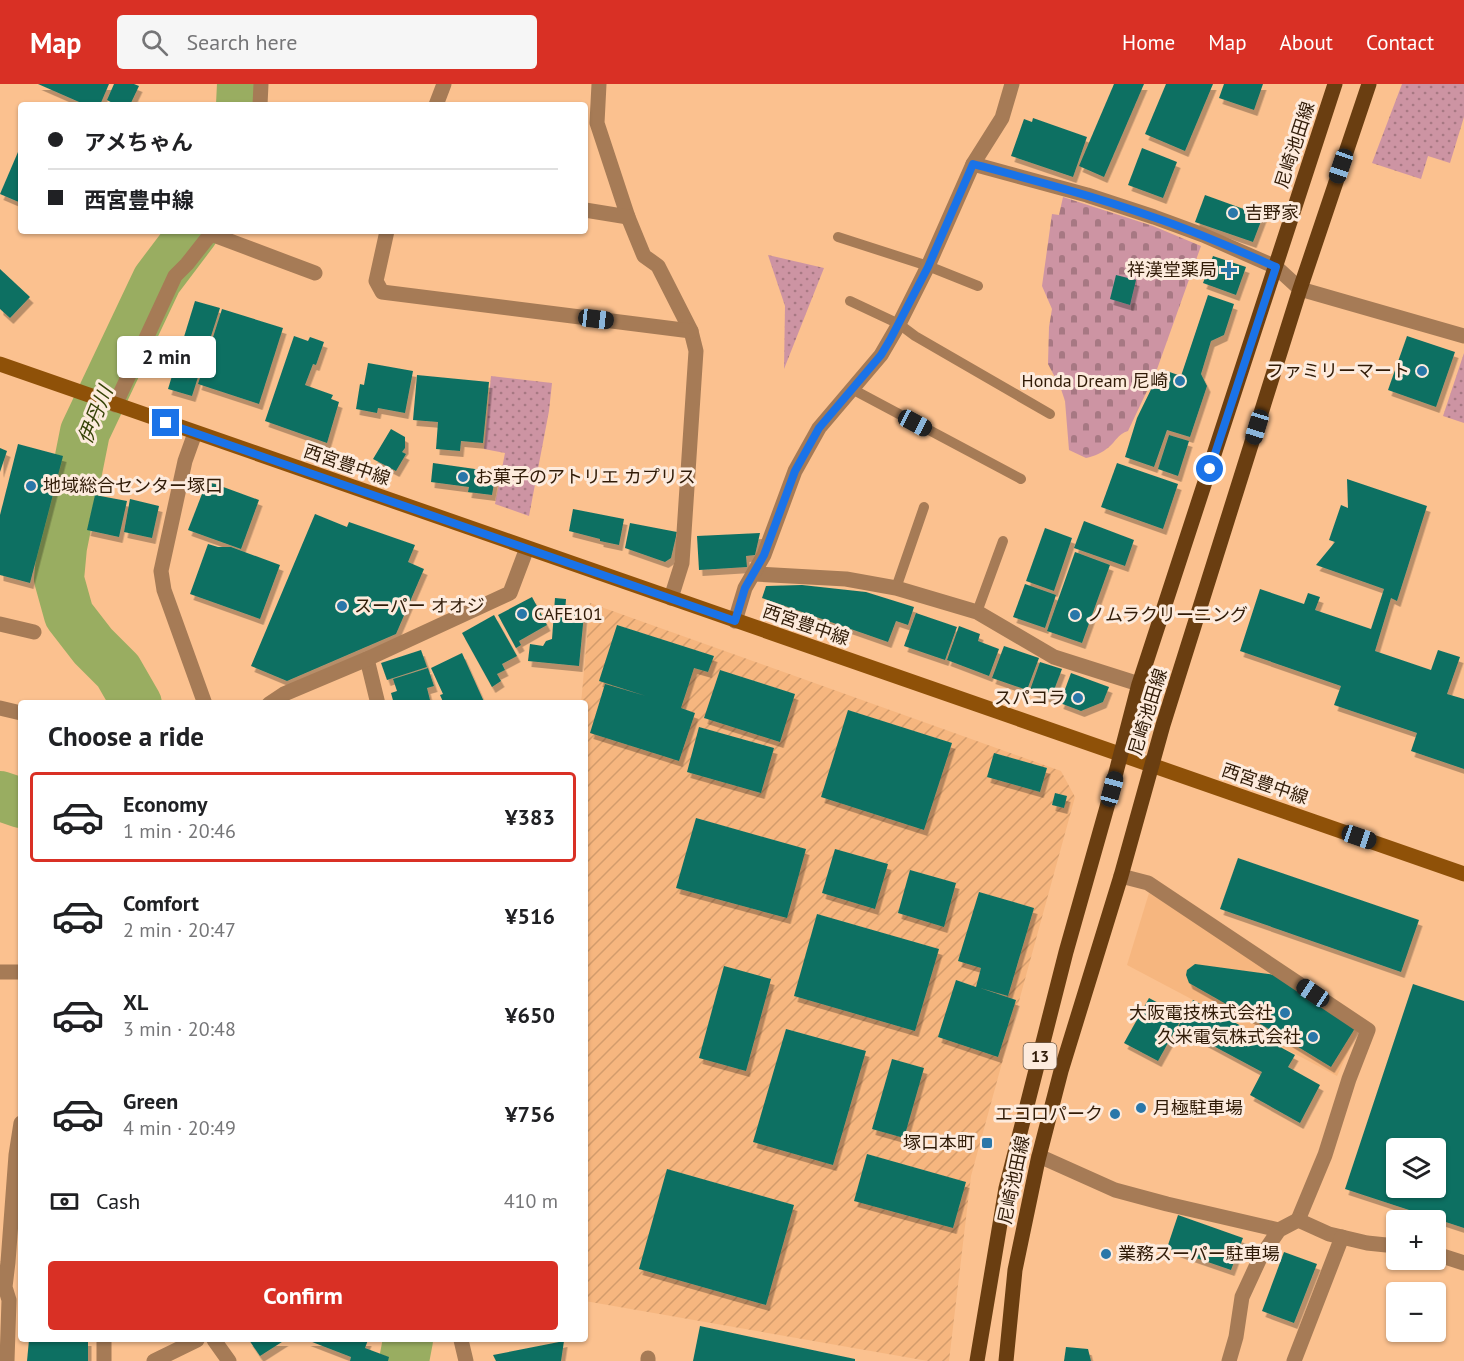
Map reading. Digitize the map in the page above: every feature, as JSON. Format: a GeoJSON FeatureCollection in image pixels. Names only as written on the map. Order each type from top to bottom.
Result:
{"type":"FeatureCollection","features":[{"type":"Feature","properties":{"kind":"main road","name":"尼崎池田線"},"geometry":{"type":"LineString","coordinates":[[977,1361],[1006,1188],[1066,952],[1139,684],[1335,84]]}},
{"type":"Feature","properties":{"kind":"main road","name":"尼崎池田線"},"geometry":{"type":"LineString","coordinates":[[1006,1361],[1016,1270],[1038,1156],[1081,1003],[1299,289],[1369,84]]}},
{"type":"Feature","properties":{"kind":"main road","name":"西宮豊中線"},"geometry":{"type":"LineString","coordinates":[[0,364],[1464,873]]}},
{"type":"Feature","properties":{"kind":"street"},"geometry":{"type":"LineString","coordinates":[[260,102],[261,84]]}},
{"type":"Feature","properties":{"kind":"street"},"geometry":{"type":"LineString","coordinates":[[437,102],[444,84]]}},
{"type":"Feature","properties":{"kind":"street"},"geometry":{"type":"LineString","coordinates":[[598,84],[597,123],[628,217],[644,256],[658,266],[691,331],[696,351],[682,563],[671,598]]}},
{"type":"Feature","properties":{"kind":"street"},"geometry":{"type":"LineString","coordinates":[[735,621],[745,588],[764,555],[795,471],[819,428],[881,355],[899,324],[928,267],[973,164],[1002,118],[1012,84]]}},
{"type":"Feature","properties":{"kind":"street"},"geometry":{"type":"LineString","coordinates":[[973,164],[1087,195],[1203,235],[1276,267],[1299,289],[1464,336]]}},
{"type":"Feature","properties":{"kind":"street"},"geometry":{"type":"LineString","coordinates":[[588,210],[628,217]]}},
{"type":"Feature","properties":{"kind":"street"},"geometry":{"type":"LineString","coordinates":[[112,404],[175,276],[210,234]]}},
{"type":"Feature","properties":{"kind":"street"},"geometry":{"type":"LineString","coordinates":[[217,234],[315,273]]}},
{"type":"Feature","properties":{"kind":"street"},"geometry":{"type":"LineString","coordinates":[[386,234],[376,280],[382,292],[691,331]]}},
{"type":"Feature","properties":{"kind":"street"},"geometry":{"type":"LineString","coordinates":[[195,433],[185,461],[161,571],[164,590],[204,700]]}},
{"type":"Feature","properties":{"kind":"street"},"geometry":{"type":"LineString","coordinates":[[275,700],[510,593],[527,548]]}},
{"type":"Feature","properties":{"kind":"street"},"geometry":{"type":"LineString","coordinates":[[755,574],[846,579],[896,588],[977,612],[1054,657],[1139,684]]}},
{"type":"Feature","properties":{"kind":"street"},"geometry":{"type":"LineString","coordinates":[[0,624],[34,632]]}},
{"type":"Feature","properties":{"kind":"street"},"geometry":{"type":"LineString","coordinates":[[367,659],[377,700]]}},
{"type":"Feature","properties":{"kind":"street"},"geometry":{"type":"LineString","coordinates":[[0,708],[18,712]]}},
{"type":"Feature","properties":{"kind":"street"},"geometry":{"type":"LineString","coordinates":[[1121,876],[1148,883],[1368,1030],[1349,1079],[1325,1155],[1298,1220],[1279,1230],[1260,1258],[1242,1297],[1236,1337],[1229,1361]]}},
{"type":"Feature","properties":{"kind":"street"},"geometry":{"type":"LineString","coordinates":[[0,972],[18,972]]}},
{"type":"Feature","properties":{"kind":"street"},"geometry":{"type":"LineString","coordinates":[[7,1361],[9,1300],[2,1287],[18,1142]]}},
{"type":"Feature","properties":{"kind":"street"},"geometry":{"type":"LineString","coordinates":[[1038,1156],[1115,1190],[1279,1230]]}},
{"type":"Feature","properties":{"kind":"street"},"geometry":{"type":"LineString","coordinates":[[1298,1220],[1329,1234],[1386,1245]]}},
{"type":"Feature","properties":{"kind":"street"},"geometry":{"type":"LineString","coordinates":[[1294,1361],[1342,1237]]}},
{"type":"Feature","properties":{"kind":"street"},"geometry":{"type":"LineString","coordinates":[[1446,1257],[1464,1263]]}},
{"type":"Feature","properties":{"kind":"street"},"geometry":{"type":"LineString","coordinates":[[104,1342],[104,1361]]}},
{"type":"Feature","properties":{"kind":"street"},"geometry":{"type":"LineString","coordinates":[[154,1361],[193,1342]]}},
{"type":"Feature","properties":{"kind":"street"},"geometry":{"type":"LineString","coordinates":[[215,1342],[229,1361]]}},
{"type":"Feature","properties":{"kind":"street"},"geometry":{"type":"LineString","coordinates":[[461,1342],[466,1361]]}},
{"type":"Feature","properties":{"kind":"lane"},"geometry":{"type":"LineString","coordinates":[[838,237],[978,286]]}},
{"type":"Feature","properties":{"kind":"lane"},"geometry":{"type":"LineString","coordinates":[[850,301],[899,324],[915,336],[1050,414]]}},
{"type":"Feature","properties":{"kind":"lane"},"geometry":{"type":"LineString","coordinates":[[852,389],[1021,479]]}},
{"type":"Feature","properties":{"kind":"lane"},"geometry":{"type":"LineString","coordinates":[[896,588],[924,507]]}},
{"type":"Feature","properties":{"kind":"lane"},"geometry":{"type":"LineString","coordinates":[[977,612],[1003,541]]}},
{"type":"Feature","properties":{"kind":"shaded area"},"geometry":{"type":"Polygon","coordinates":[[[590,603],[1061,771],[1075,797],[971,1176],[949,1361],[928,1361],[588,1302],[588,700],[581,700],[590,603]]]}},
{"type":"Feature","properties":{"kind":"shaded area"},"geometry":{"type":"Polygon","coordinates":[[[1149,893],[1360,1026],[1337,1076],[1127,965],[1149,893]]]}},
{"type":"Feature","properties":{"kind":"green space"},"geometry":{"type":"Polygon","coordinates":[[[1402,84],[1464,84],[1464,117],[1450,163],[1428,156],[1421,179],[1372,163],[1402,84]]]}},
{"type":"Feature","properties":{"kind":"green space"},"geometry":{"type":"Polygon","coordinates":[[[1063,197],[1153,226],[1201,246],[1156,372],[1128,431],[1119,436],[1104,451],[1086,458],[1069,450],[1065,401],[1048,364],[1052,309],[1042,286],[1052,214],[1059,215],[1063,197]]]}},
{"type":"Feature","properties":{"kind":"green space"},"geometry":{"type":"Polygon","coordinates":[[[768,255],[824,268],[784,369],[785,306],[768,255]]]}},
{"type":"Feature","properties":{"kind":"green space"},"geometry":{"type":"Polygon","coordinates":[[[1464,353],[1464,423],[1443,416],[1464,353]]]}},
{"type":"Feature","properties":{"kind":"green space"},"geometry":{"type":"Polygon","coordinates":[[[491,376],[552,383],[549,411],[529,516],[495,504],[505,453],[484,449],[491,376]]]}},
{"type":"Feature","properties":{"kind":"building"},"geometry":{"type":"Polygon","coordinates":[[[38,84],[109,84],[101,102],[79,102],[38,84]]]}},
{"type":"Feature","properties":{"kind":"building"},"geometry":{"type":"Polygon","coordinates":[[[114,84],[139,86],[131,102],[107,100],[114,84]]]}},
{"type":"Feature","properties":{"kind":"building"},"geometry":{"type":"Polygon","coordinates":[[[1114,84],[1144,84],[1104,177],[1079,166],[1114,84]]]}},
{"type":"Feature","properties":{"kind":"building"},"geometry":{"type":"Polygon","coordinates":[[[1166,84],[1213,84],[1185,151],[1145,134],[1166,84]]]}},
{"type":"Feature","properties":{"kind":"building"},"geometry":{"type":"Polygon","coordinates":[[[1224,84],[1263,84],[1254,110],[1219,98],[1224,84]]]}},
{"type":"Feature","properties":{"kind":"building"},"geometry":{"type":"Polygon","coordinates":[[[1033,118],[1087,137],[1073,177],[1011,156],[1024,119],[1032,122],[1033,118]]]}},
{"type":"Feature","properties":{"kind":"building"},"geometry":{"type":"Polygon","coordinates":[[[1142,148],[1177,162],[1163,198],[1128,185],[1142,148]]]}},
{"type":"Feature","properties":{"kind":"building"},"geometry":{"type":"Polygon","coordinates":[[[18,152],[18,202],[0,194],[18,152]]]}},
{"type":"Feature","properties":{"kind":"building"},"geometry":{"type":"Polygon","coordinates":[[[1205,195],[1263,216],[1253,242],[1195,222],[1205,195]]]}},
{"type":"Feature","properties":{"kind":"building"},"geometry":{"type":"Polygon","coordinates":[[[1213,256],[1246,267],[1236,295],[1203,283],[1213,256]]]}},
{"type":"Feature","properties":{"kind":"building"},"geometry":{"type":"Polygon","coordinates":[[[0,269],[30,297],[10,318],[0,309],[0,269]]]}},
{"type":"Feature","properties":{"kind":"building"},"geometry":{"type":"Polygon","coordinates":[[[1116,275],[1136,280],[1130,305],[1110,299],[1116,275]]]}},
{"type":"Feature","properties":{"kind":"building","name":"Honda Dream 尼崎"},"geometry":{"type":"Polygon","coordinates":[[[1208,295],[1234,304],[1224,335],[1211,341],[1201,374],[1207,386],[1190,437],[1167,430],[1154,467],[1125,457],[1137,418],[1161,369],[1181,376],[1208,295]]]}},
{"type":"Feature","properties":{"kind":"building"},"geometry":{"type":"Polygon","coordinates":[[[195,301],[220,308],[192,396],[168,389],[195,301]]]}},
{"type":"Feature","properties":{"kind":"building"},"geometry":{"type":"Polygon","coordinates":[[[222,309],[283,328],[259,404],[198,384],[222,309]]]}},
{"type":"Feature","properties":{"kind":"building"},"geometry":{"type":"Polygon","coordinates":[[[294,336],[308,341],[310,337],[324,342],[316,365],[313,364],[305,385],[333,395],[331,399],[339,402],[327,443],[265,421],[294,336]]]}},
{"type":"Feature","properties":{"kind":"building","name":"ファミリーマート"},"geometry":{"type":"Polygon","coordinates":[[[1407,336],[1455,352],[1436,407],[1388,390],[1407,336]]]}},
{"type":"Feature","properties":{"kind":"building"},"geometry":{"type":"Polygon","coordinates":[[[368,363],[413,371],[405,413],[378,408],[377,413],[356,409],[360,384],[364,385],[368,363]]]}},
{"type":"Feature","properties":{"kind":"building"},"geometry":{"type":"Polygon","coordinates":[[[417,375],[489,382],[483,443],[461,441],[460,451],[436,449],[438,422],[413,420],[417,375]]]}},
{"type":"Feature","properties":{"kind":"building"},"geometry":{"type":"Polygon","coordinates":[[[391,429],[405,437],[405,448],[402,452],[406,454],[396,471],[373,459],[391,429]]]}},
{"type":"Feature","properties":{"kind":"building"},"geometry":{"type":"Polygon","coordinates":[[[1169,435],[1189,441],[1178,476],[1158,469],[1169,435]]]}},
{"type":"Feature","properties":{"kind":"building","name":"地域総合センター塚口"},"geometry":{"type":"Polygon","coordinates":[[[18,444],[63,456],[30,583],[0,575],[0,515],[18,444]]]}},
{"type":"Feature","properties":{"kind":"building"},"geometry":{"type":"Polygon","coordinates":[[[0,448],[7,451],[0,472],[0,448]]]}},
{"type":"Feature","properties":{"kind":"building","name":"お菓子のアトリエ カプリス"},"geometry":{"type":"Polygon","coordinates":[[[433,463],[496,472],[492,495],[468,492],[469,487],[431,482],[433,463]]]}},
{"type":"Feature","properties":{"kind":"building"},"geometry":{"type":"Polygon","coordinates":[[[1117,463],[1178,484],[1163,529],[1101,507],[1117,463]]]}},
{"type":"Feature","properties":{"kind":"building"},"geometry":{"type":"Polygon","coordinates":[[[1347,479],[1427,506],[1397,601],[1391,598],[1375,651],[1431,670],[1438,650],[1460,657],[1447,694],[1464,699],[1464,769],[1411,751],[1417,733],[1334,705],[1341,686],[1240,651],[1260,589],[1304,604],[1308,593],[1320,597],[1315,610],[1371,629],[1384,589],[1316,565],[1335,542],[1329,540],[1341,505],[1348,508],[1347,479]]]}},
{"type":"Feature","properties":{"kind":"building"},"geometry":{"type":"Polygon","coordinates":[[[207,481],[259,500],[241,549],[188,530],[207,481]]]}},
{"type":"Feature","properties":{"kind":"building"},"geometry":{"type":"Polygon","coordinates":[[[95,495],[127,501],[119,537],[87,530],[95,495]]]}},
{"type":"Feature","properties":{"kind":"building"},"geometry":{"type":"Polygon","coordinates":[[[130,499],[159,506],[152,538],[124,532],[130,499]]]}},
{"type":"Feature","properties":{"kind":"building"},"geometry":{"type":"Polygon","coordinates":[[[573,509],[624,519],[619,545],[569,531],[573,509]]]}},
{"type":"Feature","properties":{"kind":"building","name":"スーパー オオジ"},"geometry":{"type":"Polygon","coordinates":[[[315,514],[347,527],[349,522],[415,545],[408,562],[424,569],[396,634],[287,681],[251,666],[315,514]]]}},
{"type":"Feature","properties":{"kind":"building"},"geometry":{"type":"Polygon","coordinates":[[[1084,521],[1134,540],[1125,566],[1074,548],[1084,521]]]}},
{"type":"Feature","properties":{"kind":"building"},"geometry":{"type":"Polygon","coordinates":[[[630,523],[677,532],[671,558],[665,562],[625,548],[630,523]]]}},
{"type":"Feature","properties":{"kind":"building"},"geometry":{"type":"Polygon","coordinates":[[[1045,528],[1072,538],[1054,591],[1026,581],[1045,528]]]}},
{"type":"Feature","properties":{"kind":"building"},"geometry":{"type":"Polygon","coordinates":[[[760,533],[755,555],[746,556],[747,567],[699,570],[697,536],[760,533]]]}},
{"type":"Feature","properties":{"kind":"building"},"geometry":{"type":"Polygon","coordinates":[[[208,544],[231,547],[280,565],[260,619],[190,594],[208,544]]]}},
{"type":"Feature","properties":{"kind":"building"},"geometry":{"type":"Polygon","coordinates":[[[1075,552],[1110,565],[1082,643],[1047,631],[1075,552]]]}},
{"type":"Feature","properties":{"kind":"building"},"geometry":{"type":"Polygon","coordinates":[[[1025,584],[1056,595],[1045,628],[1013,617],[1025,584]]]}},
{"type":"Feature","properties":{"kind":"building"},"geometry":{"type":"Polygon","coordinates":[[[802,585],[866,592],[914,607],[908,625],[896,621],[888,642],[762,598],[766,586],[802,585]]]}},
{"type":"Feature","properties":{"kind":"building"},"geometry":{"type":"Polygon","coordinates":[[[532,597],[547,625],[519,641],[521,645],[516,648],[498,615],[532,597]]]}},
{"type":"Feature","properties":{"kind":"building"},"geometry":{"type":"Polygon","coordinates":[[[555,598],[566,599],[565,612],[584,614],[579,666],[528,661],[530,644],[543,646],[546,641],[552,639],[555,598]]]}},
{"type":"Feature","properties":{"kind":"building"},"geometry":{"type":"Polygon","coordinates":[[[916,613],[957,627],[945,660],[904,646],[916,613]]]}},
{"type":"Feature","properties":{"kind":"building"},"geometry":{"type":"Polygon","coordinates":[[[494,615],[517,656],[502,664],[505,670],[497,674],[501,681],[492,687],[462,633],[494,615]]]}},
{"type":"Feature","properties":{"kind":"building"},"geometry":{"type":"Polygon","coordinates":[[[617,625],[714,656],[708,672],[694,668],[681,708],[695,713],[679,761],[590,733],[605,684],[646,696],[599,681],[617,625]]]}},
{"type":"Feature","properties":{"kind":"building"},"geometry":{"type":"Polygon","coordinates":[[[959,626],[980,634],[978,641],[999,649],[989,676],[947,660],[959,626]]]}},
{"type":"Feature","properties":{"kind":"building"},"geometry":{"type":"Polygon","coordinates":[[[1004,646],[1039,658],[1027,690],[992,678],[1004,646]]]}},
{"type":"Feature","properties":{"kind":"building"},"geometry":{"type":"Polygon","coordinates":[[[421,650],[427,667],[387,680],[381,663],[421,650]]]}},
{"type":"Feature","properties":{"kind":"building"},"geometry":{"type":"Polygon","coordinates":[[[462,653],[483,700],[442,700],[440,695],[443,694],[431,668],[462,653]]]}},
{"type":"Feature","properties":{"kind":"building"},"geometry":{"type":"Polygon","coordinates":[[[1040,662],[1062,669],[1051,698],[1030,690],[1040,662]]]}},
{"type":"Feature","properties":{"kind":"building"},"geometry":{"type":"Polygon","coordinates":[[[428,668],[434,686],[427,688],[430,700],[393,700],[391,693],[397,691],[393,679],[428,668]]]}},
{"type":"Feature","properties":{"kind":"building"},"geometry":{"type":"Polygon","coordinates":[[[720,670],[795,694],[780,742],[704,718],[720,670]]]}},
{"type":"Feature","properties":{"kind":"building"},"geometry":{"type":"Polygon","coordinates":[[[1071,673],[1109,687],[1103,702],[1081,711],[1060,703],[1071,673]]]}},
{"type":"Feature","properties":{"kind":"building"},"geometry":{"type":"Polygon","coordinates":[[[848,710],[952,743],[924,830],[821,797],[848,710]]]}},
{"type":"Feature","properties":{"kind":"building"},"geometry":{"type":"Polygon","coordinates":[[[699,727],[774,748],[761,793],[687,772],[699,727]]]}},
{"type":"Feature","properties":{"kind":"building"},"geometry":{"type":"Polygon","coordinates":[[[994,753],[1047,768],[1040,792],[987,777],[994,753]]]}},
{"type":"Feature","properties":{"kind":"building"},"geometry":{"type":"Polygon","coordinates":[[[1055,793],[1067,796],[1064,808],[1052,805],[1055,793]]]}},
{"type":"Feature","properties":{"kind":"building"},"geometry":{"type":"Polygon","coordinates":[[[696,818],[806,849],[787,918],[676,888],[696,818]]]}},
{"type":"Feature","properties":{"kind":"building"},"geometry":{"type":"Polygon","coordinates":[[[835,849],[888,864],[875,909],[822,893],[835,849]]]}},
{"type":"Feature","properties":{"kind":"building"},"geometry":{"type":"Polygon","coordinates":[[[1238,858],[1419,920],[1401,972],[1220,909],[1238,858]]]}},
{"type":"Feature","properties":{"kind":"building"},"geometry":{"type":"Polygon","coordinates":[[[910,870],[956,883],[944,927],[898,913],[910,870]]]}},
{"type":"Feature","properties":{"kind":"building"},"geometry":{"type":"Polygon","coordinates":[[[979,892],[1034,908],[1008,996],[980,988],[1016,1000],[998,1057],[938,1037],[956,980],[976,987],[981,968],[958,961],[979,892]]]}},
{"type":"Feature","properties":{"kind":"building"},"geometry":{"type":"Polygon","coordinates":[[[817,914],[939,949],[915,1031],[794,996],[817,914]]]}},
{"type":"Feature","properties":{"kind":"building"},"geometry":{"type":"Polygon","coordinates":[[[1195,964],[1275,975],[1357,1025],[1331,1067],[1189,983],[1187,970],[1195,964]]]}},
{"type":"Feature","properties":{"kind":"building"},"geometry":{"type":"Polygon","coordinates":[[[724,966],[771,979],[746,1071],[699,1058],[724,966]]]}},
{"type":"Feature","properties":{"kind":"building"},"geometry":{"type":"Polygon","coordinates":[[[1413,984],[1464,1001],[1464,1228],[1446,1222],[1446,1210],[1409,1210],[1345,1189],[1413,984]]]}},
{"type":"Feature","properties":{"kind":"building"},"geometry":{"type":"Polygon","coordinates":[[[1149,998],[1183,1016],[1158,1061],[1124,1043],[1149,998]]]}},
{"type":"Feature","properties":{"kind":"building"},"geometry":{"type":"Polygon","coordinates":[[[1193,1000],[1295,1055],[1288,1067],[1320,1085],[1300,1123],[1250,1095],[1262,1072],[1178,1027],[1193,1000]]]}},
{"type":"Feature","properties":{"kind":"building"},"geometry":{"type":"Polygon","coordinates":[[[786,1029],[866,1051],[833,1165],[753,1142],[786,1029]]]}},
{"type":"Feature","properties":{"kind":"building"},"geometry":{"type":"Polygon","coordinates":[[[892,1059],[924,1068],[904,1138],[872,1129],[892,1059]]]}},
{"type":"Feature","properties":{"kind":"building"},"geometry":{"type":"Polygon","coordinates":[[[867,1154],[966,1182],[953,1228],[854,1201],[867,1154]]]}},
{"type":"Feature","properties":{"kind":"building"},"geometry":{"type":"Polygon","coordinates":[[[667,1169],[794,1205],[766,1305],[639,1269],[667,1169]]]}},
{"type":"Feature","properties":{"kind":"building"},"geometry":{"type":"Polygon","coordinates":[[[1178,1215],[1243,1238],[1231,1270],[1167,1248],[1178,1215]]]}},
{"type":"Feature","properties":{"kind":"building"},"geometry":{"type":"Polygon","coordinates":[[[1284,1252],[1317,1264],[1294,1323],[1262,1311],[1284,1252]]]}},
{"type":"Feature","properties":{"kind":"building"},"geometry":{"type":"Polygon","coordinates":[[[700,1326],[855,1359],[855,1361],[693,1361],[700,1326]]]}},
{"type":"Feature","properties":{"kind":"building"},"geometry":{"type":"Polygon","coordinates":[[[29,1342],[88,1342],[88,1361],[27,1361],[29,1342]]]}},
{"type":"Feature","properties":{"kind":"building"},"geometry":{"type":"Polygon","coordinates":[[[250,1342],[282,1342],[260,1356],[250,1342]]]}},
{"type":"Feature","properties":{"kind":"building"},"geometry":{"type":"Polygon","coordinates":[[[312,1342],[367,1342],[365,1348],[389,1357],[388,1361],[350,1361],[351,1357],[312,1342]]]}},
{"type":"Feature","properties":{"kind":"building"},"geometry":{"type":"Polygon","coordinates":[[[564,1342],[561,1361],[496,1361],[493,1355],[564,1342]]]}},
{"type":"Feature","properties":{"kind":"building"},"geometry":{"type":"Polygon","coordinates":[[[1066,1347],[1088,1349],[1091,1361],[1064,1361],[1066,1347]]]}},
{"type":"Feature","properties":{"kind":"waterway","name":"伊丹川"},"geometry":{"type":"LineString","coordinates":[[241,102],[242,84]]}},
{"type":"Feature","properties":{"kind":"waterway","name":"伊丹川"},"geometry":{"type":"LineString","coordinates":[[135,700],[118,671],[93,646],[69,615],[59,579],[62,547],[85,432],[157,280],[192,234]]}},
{"type":"Feature","properties":{"kind":"waterway"},"geometry":{"type":"LineString","coordinates":[[0,796],[18,802]]}},
{"type":"Feature","properties":{"kind":"waterway"},"geometry":{"type":"LineString","coordinates":[[404,1361],[408,1342]]}},
{"type":"Feature","properties":{"kind":"place","name":"吉野家"},"geometry":{"type":"Point","coordinates":[1233,213]}},
{"type":"Feature","properties":{"kind":"place","name":"祥漢堂薬局"},"geometry":{"type":"Point","coordinates":[1229,270]}},
{"type":"Feature","properties":{"kind":"place","name":"ファミリーマート"},"geometry":{"type":"Point","coordinates":[1422,371]}},
{"type":"Feature","properties":{"kind":"place","name":"Honda Dream 尼崎"},"geometry":{"type":"Point","coordinates":[1180,381]}},
{"type":"Feature","properties":{"kind":"place","name":"お菓子のアトリエ カプリス"},"geometry":{"type":"Point","coordinates":[463,477]}},
{"type":"Feature","properties":{"kind":"place","name":"地域総合センター塚口"},"geometry":{"type":"Point","coordinates":[31,486]}},
{"type":"Feature","properties":{"kind":"place","name":"スーパー オオジ"},"geometry":{"type":"Point","coordinates":[342,606]}},
{"type":"Feature","properties":{"kind":"place","name":"CAFE101"},"geometry":{"type":"Point","coordinates":[522,614]}},
{"type":"Feature","properties":{"kind":"place","name":"ノムラクリーニング"},"geometry":{"type":"Point","coordinates":[1075,615]}},
{"type":"Feature","properties":{"kind":"place","name":"スパコラ"},"geometry":{"type":"Point","coordinates":[1078,698]}},
{"type":"Feature","properties":{"kind":"place","name":"大阪電技株式会社"},"geometry":{"type":"Point","coordinates":[1285,1013]}},
{"type":"Feature","properties":{"kind":"place","name":"久米電気株式会社"},"geometry":{"type":"Point","coordinates":[1313,1037]}},
{"type":"Feature","properties":{"kind":"place","name":"月極駐車場"},"geometry":{"type":"Point","coordinates":[1141,1108]}},
{"type":"Feature","properties":{"kind":"place","name":"エコロパーク"},"geometry":{"type":"Point","coordinates":[1115,1114]}},
{"type":"Feature","properties":{"kind":"place","name":"塚口本町"},"geometry":{"type":"Point","coordinates":[987,1143]}},
{"type":"Feature","properties":{"kind":"place","name":"業務スーパー駐車場"},"geometry":{"type":"Point","coordinates":[1106,1254]}},
{"type":"Feature","properties":{"kind":"route"},"geometry":{"type":"LineString","coordinates":[[166,423],[735,621],[745,588],[764,555],[795,471],[819,428],[881,355],[890,340],[928,267],[973,164],[1087,195],[1154,217],[1203,235],[1276,267],[1210,469]]}}]}
